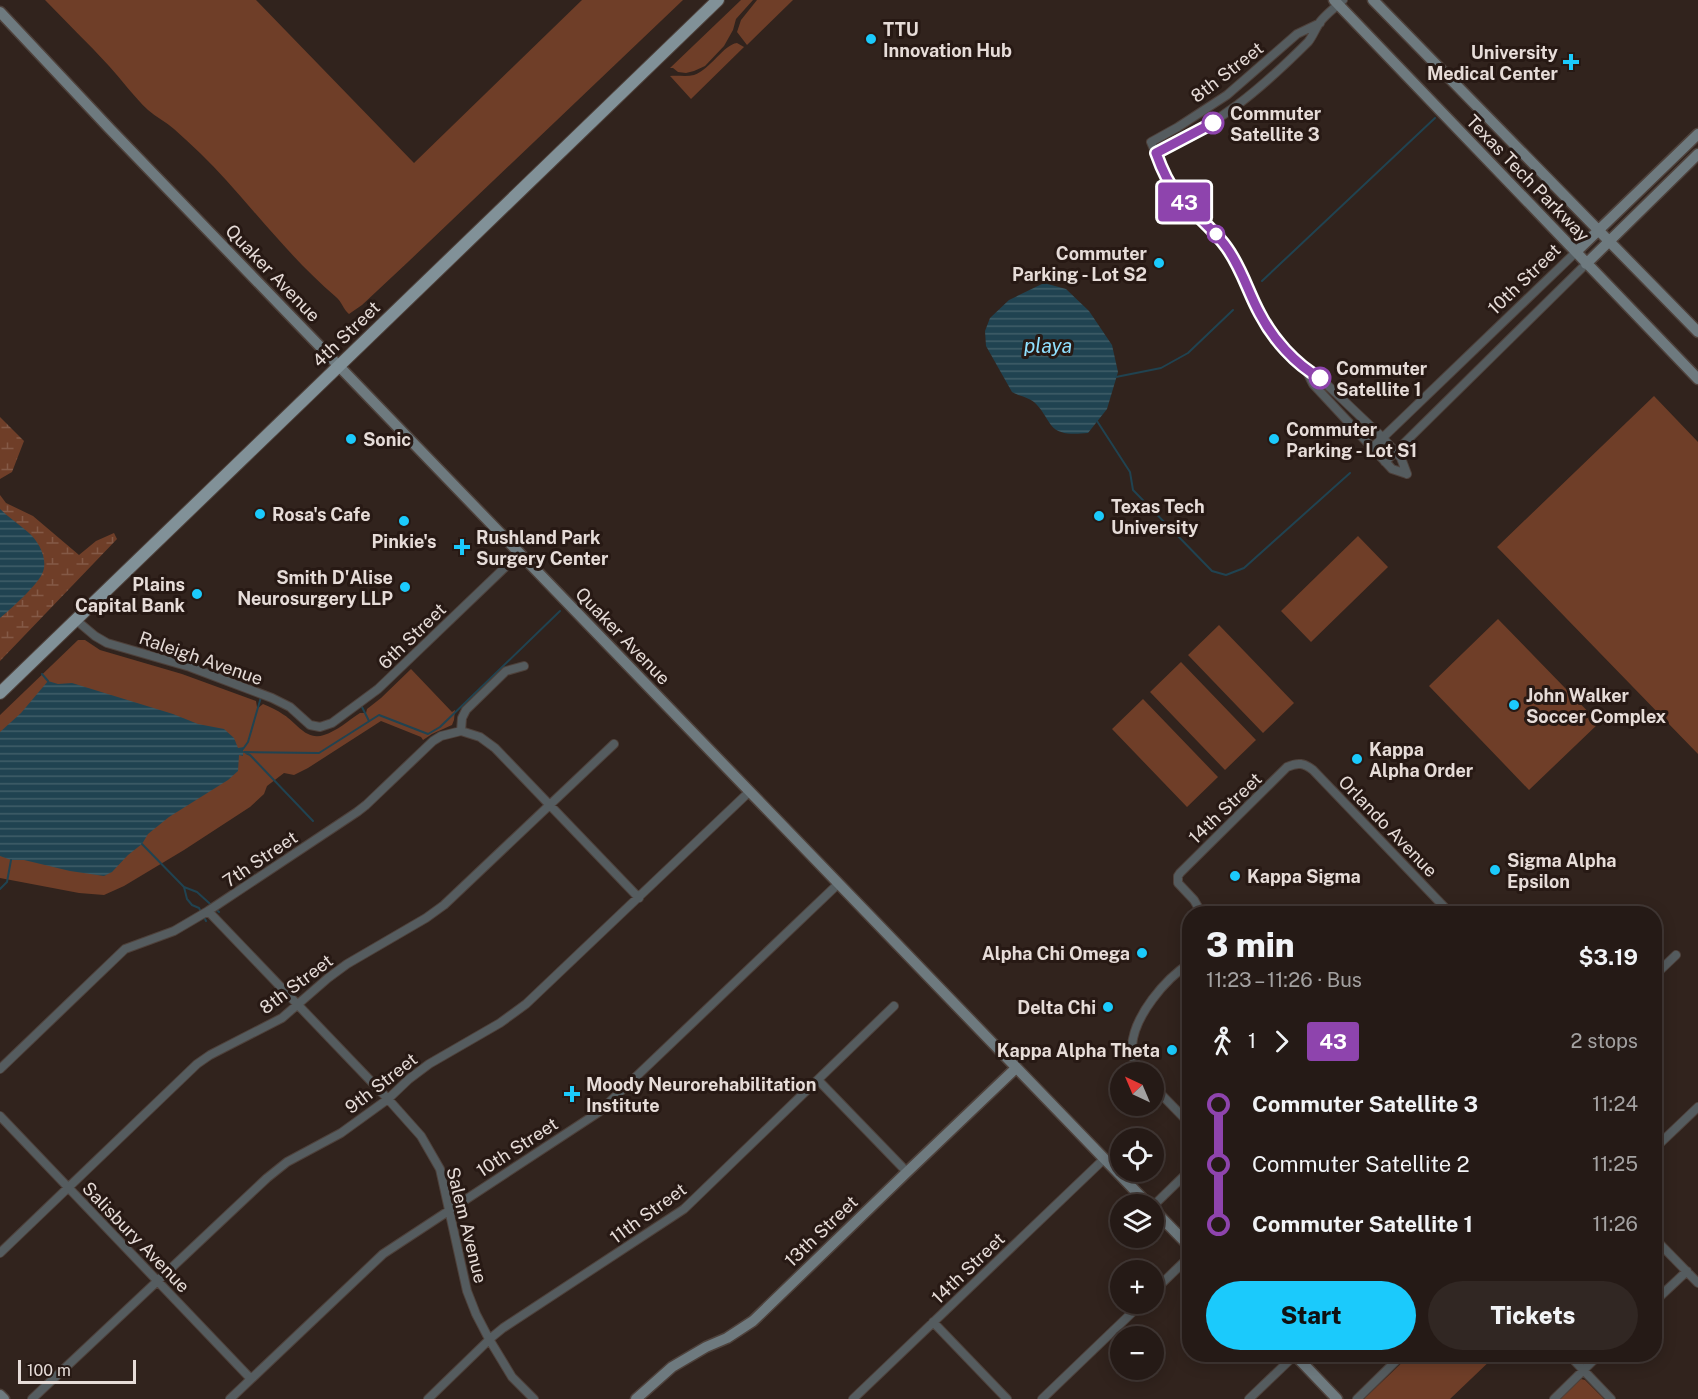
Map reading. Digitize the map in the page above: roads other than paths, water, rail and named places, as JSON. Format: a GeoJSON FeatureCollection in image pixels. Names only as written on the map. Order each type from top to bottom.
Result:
{"type":"FeatureCollection","features":[{"type":"Feature","properties":{"kind":"main road","name":"4th Street"},"geometry":{"type":"LineString","coordinates":[[0,693],[718,0]]}},
{"type":"Feature","properties":{"kind":"main road","name":"Texas Tech Parkway"},"geometry":{"type":"LineString","coordinates":[[1373,0],[1698,332]]}},
{"type":"Feature","properties":{"kind":"main road","name":"Texas Tech Parkway"},"geometry":{"type":"LineString","coordinates":[[1339,2],[1586,264],[1698,379]]}},
{"type":"Feature","properties":{"kind":"main road","name":"Quaker Avenue"},"geometry":{"type":"LineString","coordinates":[[0,12],[110,129],[1138,1194]]}},
{"type":"Feature","properties":{"kind":"main road","name":"10th Street"},"geometry":{"type":"LineString","coordinates":[[1576,252],[1698,134]]}},
{"type":"Feature","properties":{"kind":"main road","name":"10th Street"},"geometry":{"type":"LineString","coordinates":[[1586,264],[1698,154]]}},
{"type":"Feature","properties":{"kind":"main road"},"geometry":{"type":"LineString","coordinates":[[1649,181],[1659,192]]}},
{"type":"Feature","properties":{"kind":"main road","name":"13th Street"},"geometry":{"type":"LineString","coordinates":[[636,1399],[672,1367],[706,1347],[728,1338],[753,1321],[1016,1068]]}},
{"type":"Feature","properties":{"kind":"main road"},"geometry":{"type":"LineString","coordinates":[[1164,1220],[1182,1239]]}},
{"type":"Feature","properties":{"kind":"main road"},"geometry":{"type":"LineString","coordinates":[[1301,1362],[1337,1399]]}},
{"type":"Feature","properties":{"kind":"main road"},"geometry":{"type":"LineString","coordinates":[[0,1395],[4,1399]]}},
{"type":"Feature","properties":{"kind":"street","name":"8th Street"},"geometry":{"type":"LineString","coordinates":[[1320,23],[1297,34],[1227,95],[1178,127],[1150,141],[1156,153],[1213,123],[1238,106],[1311,39],[1320,23],[1339,2]]}},
{"type":"Feature","properties":{"kind":"street"},"geometry":{"type":"LineString","coordinates":[[1156,153],[1164,173],[1177,194],[1229,250],[1241,270],[1261,316],[1283,346],[1306,370],[1320,378],[1382,437],[1401,458],[1407,474],[1392,469],[1385,462],[1313,384],[1306,370]]}},
{"type":"Feature","properties":{"kind":"street","name":"10th Street"},"geometry":{"type":"LineString","coordinates":[[1372,447],[1576,252]]}},
{"type":"Feature","properties":{"kind":"street","name":"10th Street"},"geometry":{"type":"LineString","coordinates":[[1385,462],[1586,264]]}},
{"type":"Feature","properties":{"kind":"street","name":"6th Street"},"geometry":{"type":"LineString","coordinates":[[315,726],[320,728],[332,723],[378,689],[520,552]]}},
{"type":"Feature","properties":{"kind":"street","name":"Raleigh Avenue"},"geometry":{"type":"LineString","coordinates":[[76,620],[107,643],[190,667],[272,698],[290,707],[310,725],[315,726]]}},
{"type":"Feature","properties":{"kind":"street"},"geometry":{"type":"LineString","coordinates":[[524,666],[506,671],[466,710],[462,718],[461,731],[480,737],[495,748],[639,898]]}},
{"type":"Feature","properties":{"kind":"street","name":"7th Street"},"geometry":{"type":"LineString","coordinates":[[0,1069],[125,949],[174,931],[208,911],[366,805],[433,741],[441,736],[461,731]]}},
{"type":"Feature","properties":{"kind":"street","name":"8th Street"},"geometry":{"type":"LineString","coordinates":[[0,1254],[197,1064],[282,1018],[346,964],[426,918],[444,905],[614,744]]}},
{"type":"Feature","properties":{"kind":"street","name":"14th Street"},"geometry":{"type":"LineString","coordinates":[[1197,906],[1178,882],[1180,873],[1287,768],[1301,763]]}},
{"type":"Feature","properties":{"kind":"street","name":"Orlando Avenue"},"geometry":{"type":"LineString","coordinates":[[1301,763],[1313,770],[1443,906]]}},
{"type":"Feature","properties":{"kind":"street","name":"9th Street"},"geometry":{"type":"LineString","coordinates":[[32,1399],[280,1167],[341,1133],[388,1100],[429,1064],[518,1010],[749,792]]}},
{"type":"Feature","properties":{"kind":"street","name":"10th Street"},"geometry":{"type":"LineString","coordinates":[[230,1399],[383,1254],[599,1112],[838,884]]}},
{"type":"Feature","properties":{"kind":"street","name":"Salem Avenue"},"geometry":{"type":"LineString","coordinates":[[208,911],[421,1136],[440,1169],[467,1291],[476,1314],[512,1377],[534,1399]]}},
{"type":"Feature","properties":{"kind":"street"},"geometry":{"type":"LineString","coordinates":[[1662,968],[1676,955]]}},
{"type":"Feature","properties":{"kind":"street"},"geometry":{"type":"LineString","coordinates":[[1136,1062],[1132,1047],[1139,1023],[1163,986],[1182,968]]}},
{"type":"Feature","properties":{"kind":"street","name":"11th Street"},"geometry":{"type":"LineString","coordinates":[[428,1399],[503,1328],[684,1209],[894,1006]]}},
{"type":"Feature","properties":{"kind":"street"},"geometry":{"type":"LineString","coordinates":[[818,1080],[907,1172]]}},
{"type":"Feature","properties":{"kind":"street"},"geometry":{"type":"LineString","coordinates":[[1164,1097],[1182,1116]]}},
{"type":"Feature","properties":{"kind":"street"},"geometry":{"type":"LineString","coordinates":[[1662,1141],[1698,1107]]}},
{"type":"Feature","properties":{"kind":"street","name":"Salisbury Avenue"},"geometry":{"type":"LineString","coordinates":[[0,1116],[251,1379]]}},
{"type":"Feature","properties":{"kind":"street","name":"14th Street"},"geometry":{"type":"LineString","coordinates":[[853,1399],[1104,1159]]}},
{"type":"Feature","properties":{"kind":"street"},"geometry":{"type":"LineString","coordinates":[[1164,1195],[1182,1178]]}},
{"type":"Feature","properties":{"kind":"street"},"geometry":{"type":"LineString","coordinates":[[1662,1246],[1697,1279]]}},
{"type":"Feature","properties":{"kind":"street"},"geometry":{"type":"LineString","coordinates":[[1164,1281],[1182,1264]]}},
{"type":"Feature","properties":{"kind":"street"},"geometry":{"type":"LineString","coordinates":[[1662,1294],[1687,1271]]}},
{"type":"Feature","properties":{"kind":"street"},"geometry":{"type":"LineString","coordinates":[[1042,1399],[1131,1314]]}},
{"type":"Feature","properties":{"kind":"street"},"geometry":{"type":"LineString","coordinates":[[933,1322],[1007,1399]]}},
{"type":"Feature","properties":{"kind":"street"},"geometry":{"type":"LineString","coordinates":[[1249,1399],[1287,1362]]}},
{"type":"Feature","properties":{"kind":"street"},"geometry":{"type":"LineString","coordinates":[[1357,1399],[1395,1362]]}},
{"type":"Feature","properties":{"kind":"street"},"geometry":{"type":"LineString","coordinates":[[1576,1362],[1611,1399]]}},
{"type":"Feature","properties":{"kind":"street"},"geometry":{"type":"LineString","coordinates":[[1554,1399],[1592,1362]]}},
{"type":"Feature","properties":{"kind":"water","name":"playa"},"geometry":{"type":"Polygon","coordinates":[[[1044,283],[1066,289],[1089,311],[1112,345],[1118,372],[1107,409],[1088,433],[1068,434],[1054,429],[1034,402],[1012,392],[986,346],[985,331],[990,318],[1009,300],[1044,283]]]}},
{"type":"Feature","properties":{"kind":"water"},"geometry":{"type":"Polygon","coordinates":[[[0,509],[33,537],[44,557],[44,569],[35,584],[0,618],[0,509]]]}},
{"type":"Feature","properties":{"kind":"water"},"geometry":{"type":"Polygon","coordinates":[[[48,681],[58,684],[72,683],[198,724],[224,729],[234,738],[238,748],[243,747],[243,756],[239,755],[238,771],[228,780],[169,817],[148,834],[142,844],[112,872],[104,876],[24,860],[11,860],[0,856],[0,732],[21,713],[48,681]]]}},
{"type":"Feature","properties":{"kind":"waterway"},"geometry":{"type":"LineString","coordinates":[[1262,281],[1435,118]]}},
{"type":"Feature","properties":{"kind":"waterway"},"geometry":{"type":"LineString","coordinates":[[1116,377],[1161,368],[1188,353],[1233,310]]}},
{"type":"Feature","properties":{"kind":"waterway"},"geometry":{"type":"LineString","coordinates":[[1097,421],[1130,472],[1133,490],[1212,571],[1226,575],[1244,568],[1350,473]]}},
{"type":"Feature","properties":{"kind":"waterway"},"geometry":{"type":"LineString","coordinates":[[244,752],[319,753],[379,715],[428,734],[440,727],[560,611]]}},
{"type":"Feature","properties":{"kind":"waterway"},"geometry":{"type":"LineString","coordinates":[[42,674],[48,681]]}},
{"type":"Feature","properties":{"kind":"waterway"},"geometry":{"type":"LineString","coordinates":[[243,749],[248,742],[261,697]]}},
{"type":"Feature","properties":{"kind":"waterway"},"geometry":{"type":"LineString","coordinates":[[361,705],[369,721]]}},
{"type":"Feature","properties":{"kind":"waterway"},"geometry":{"type":"LineString","coordinates":[[246,753],[313,821]]}},
{"type":"Feature","properties":{"kind":"waterway"},"geometry":{"type":"LineString","coordinates":[[142,844],[184,887],[187,899],[199,908],[206,921]]}},
{"type":"Feature","properties":{"kind":"waterway"},"geometry":{"type":"LineString","coordinates":[[0,889],[7,882],[11,860]]}},
{"type":"Feature","properties":{"kind":"waterway"},"geometry":{"type":"LineString","coordinates":[[184,887],[197,892],[219,912]]}},
{"type":"Feature","properties":{"kind":"place","name":"TTU Innovation Hub"},"geometry":{"type":"Point","coordinates":[871,39]}},
{"type":"Feature","properties":{"kind":"place","name":"University Medical Center"},"geometry":{"type":"Point","coordinates":[1571,62]}},
{"type":"Feature","properties":{"kind":"place","name":"Commuter Satellite 3"},"geometry":{"type":"Point","coordinates":[1213,123]}},
{"type":"Feature","properties":{"kind":"place","name":"Commuter Parking - Lot S2"},"geometry":{"type":"Point","coordinates":[1159,263]}},
{"type":"Feature","properties":{"kind":"place","name":"Commuter Satellite 1"},"geometry":{"type":"Point","coordinates":[1320,378]}},
{"type":"Feature","properties":{"kind":"place","name":"Sonic"},"geometry":{"type":"Point","coordinates":[351,439]}},
{"type":"Feature","properties":{"kind":"place","name":"Commuter Parking - Lot S1"},"geometry":{"type":"Point","coordinates":[1274,439]}},
{"type":"Feature","properties":{"kind":"place","name":"Rosa's Cafe"},"geometry":{"type":"Point","coordinates":[260,514]}},
{"type":"Feature","properties":{"kind":"place","name":"Texas Tech University"},"geometry":{"type":"Point","coordinates":[1099,516]}},
{"type":"Feature","properties":{"kind":"place","name":"Pinkie's"},"geometry":{"type":"Point","coordinates":[404,521]}},
{"type":"Feature","properties":{"kind":"place","name":"Rushland Park Surgery Center"},"geometry":{"type":"Point","coordinates":[462,547]}},
{"type":"Feature","properties":{"kind":"place","name":"Smith D'Alise Neurosurgery LLP"},"geometry":{"type":"Point","coordinates":[405,587]}},
{"type":"Feature","properties":{"kind":"place","name":"Plains Capital Bank"},"geometry":{"type":"Point","coordinates":[197,594]}},
{"type":"Feature","properties":{"kind":"place","name":"John Walker Soccer Complex"},"geometry":{"type":"Point","coordinates":[1514,705]}},
{"type":"Feature","properties":{"kind":"place","name":"Kappa Alpha Order"},"geometry":{"type":"Point","coordinates":[1357,759]}},
{"type":"Feature","properties":{"kind":"place","name":"Sigma Alpha Epsilon"},"geometry":{"type":"Point","coordinates":[1495,870]}},
{"type":"Feature","properties":{"kind":"place","name":"Kappa Sigma"},"geometry":{"type":"Point","coordinates":[1235,876]}},
{"type":"Feature","properties":{"kind":"place","name":"Alpha Chi Omega"},"geometry":{"type":"Point","coordinates":[1142,953]}},
{"type":"Feature","properties":{"kind":"place","name":"Delta Chi"},"geometry":{"type":"Point","coordinates":[1108,1007]}},
{"type":"Feature","properties":{"kind":"place","name":"Kappa Alpha Theta"},"geometry":{"type":"Point","coordinates":[1172,1050]}},
{"type":"Feature","properties":{"kind":"place","name":"Moody Neurorehabilitation Institute"},"geometry":{"type":"Point","coordinates":[572,1094]}}]}
